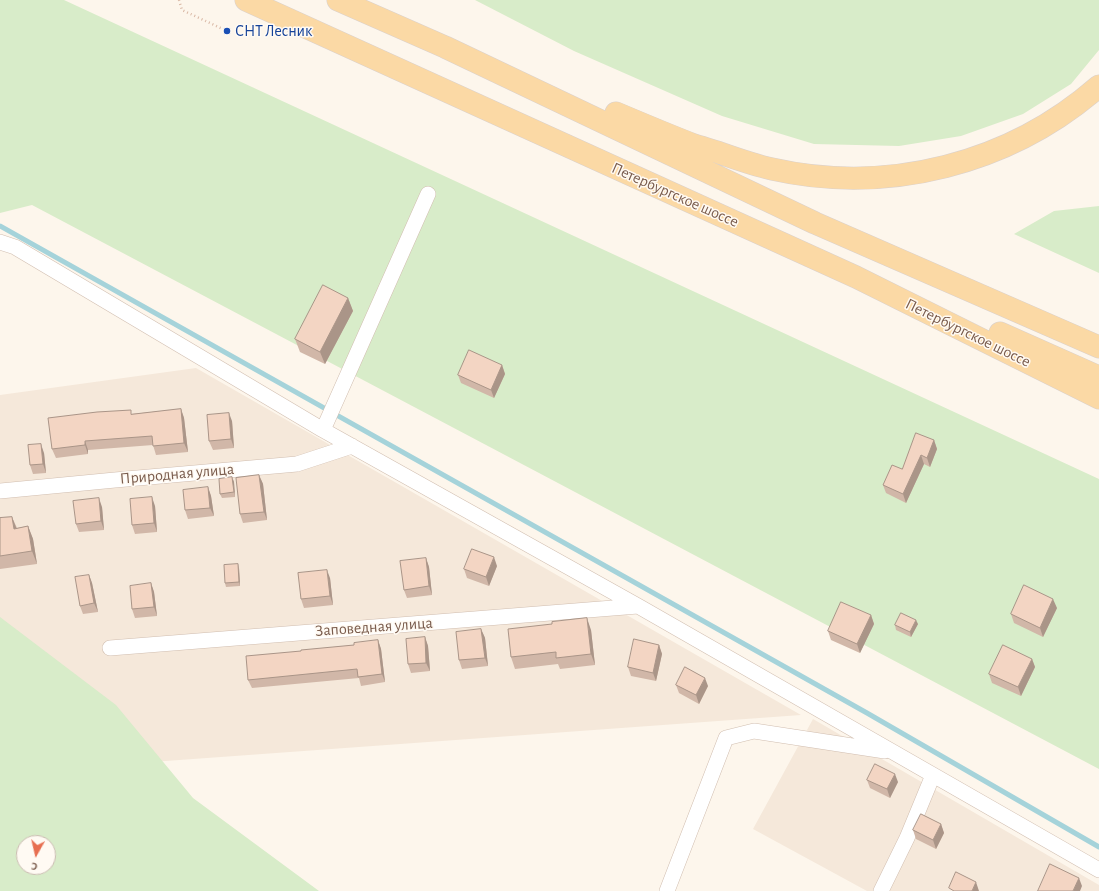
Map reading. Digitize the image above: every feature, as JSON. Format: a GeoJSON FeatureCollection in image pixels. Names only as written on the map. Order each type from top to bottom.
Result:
{"type":"FeatureCollection","features":[{"type":"Feature","properties":{"kind":"main road","name":"Петербургское шоссе"},"geometry":{"type":"LineString","coordinates":[[246,0],[856,277],[1099,398]]}},
{"type":"Feature","properties":{"kind":"main road","name":"Петербургское шоссе"},"geometry":{"type":"LineString","coordinates":[[338,0],[444,47],[816,223],[1099,346]]}},
{"type":"Feature","properties":{"kind":"main road"},"geometry":{"type":"LineString","coordinates":[[444,47],[586,100],[695,146],[772,169],[827,178],[855,179],[904,175],[938,169],[965,162],[1017,141],[1042,128],[1066,113],[1099,86]]}},
{"type":"Feature","properties":{"kind":"main road"},"geometry":{"type":"LineString","coordinates":[[856,277],[940,307],[1099,377]]}},
{"type":"Feature","properties":{"kind":"street"},"geometry":{"type":"LineString","coordinates":[[329,418],[428,194]]}},
{"type":"Feature","properties":{"kind":"street"},"geometry":{"type":"LineString","coordinates":[[0,242],[15,247],[329,418],[352,446],[638,606],[1099,870]]}},
{"type":"Feature","properties":{"kind":"street","name":"Природная улица"},"geometry":{"type":"LineString","coordinates":[[0,492],[297,464],[352,446]]}},
{"type":"Feature","properties":{"kind":"street","name":"Заповедная улица"},"geometry":{"type":"LineString","coordinates":[[110,648],[638,606]]}},
{"type":"Feature","properties":{"kind":"street"},"geometry":{"type":"LineString","coordinates":[[667,891],[726,738],[754,731],[894,752]]}},
{"type":"Feature","properties":{"kind":"street"},"geometry":{"type":"LineString","coordinates":[[881,891],[933,775]]}},
{"type":"Feature","properties":{"kind":"path"},"geometry":{"type":"LineString","coordinates":[[179,0],[182,10],[227,31]]}},
{"type":"Feature","properties":{"kind":"shaded area"},"geometry":{"type":"Polygon","coordinates":[[[196,368],[801,715],[138,763],[0,646],[0,395],[196,368]]]}},
{"type":"Feature","properties":{"kind":"shaded area"},"geometry":{"type":"Polygon","coordinates":[[[813,719],[1099,885],[1099,891],[867,891],[753,829],[813,719]]]}},
{"type":"Feature","properties":{"kind":"green space"},"geometry":{"type":"Polygon","coordinates":[[[0,0],[64,0],[1099,479],[1099,769],[32,205],[0,213],[0,0]]]}},
{"type":"Feature","properties":{"kind":"green space"},"geometry":{"type":"Polygon","coordinates":[[[475,0],[1099,0],[1099,50],[1071,84],[1023,114],[961,136],[899,146],[814,144],[722,116],[574,51],[475,0]]]}},
{"type":"Feature","properties":{"kind":"green space"},"geometry":{"type":"Polygon","coordinates":[[[1099,206],[1099,273],[1014,234],[1054,211],[1099,206]]]}},
{"type":"Feature","properties":{"kind":"green space"},"geometry":{"type":"Polygon","coordinates":[[[0,617],[116,705],[193,798],[319,891],[0,891],[0,617]]]}},
{"type":"Feature","properties":{"kind":"building"},"geometry":{"type":"Polygon","coordinates":[[[323,285],[348,298],[320,352],[295,339],[323,285]]]}},
{"type":"Feature","properties":{"kind":"building"},"geometry":{"type":"Polygon","coordinates":[[[469,350],[502,365],[491,390],[458,375],[469,350]]]}},
{"type":"Feature","properties":{"kind":"building"},"geometry":{"type":"Polygon","coordinates":[[[181,409],[184,443],[153,446],[152,436],[85,441],[85,445],[52,449],[48,418],[97,412],[131,410],[131,414],[181,409]]]}},
{"type":"Feature","properties":{"kind":"building"},"geometry":{"type":"Polygon","coordinates":[[[229,413],[231,439],[209,441],[207,415],[229,413]]]}},
{"type":"Feature","properties":{"kind":"building"},"geometry":{"type":"Polygon","coordinates":[[[916,433],[934,440],[927,458],[921,455],[903,494],[883,485],[892,465],[902,469],[916,433]]]}},
{"type":"Feature","properties":{"kind":"building"},"geometry":{"type":"Polygon","coordinates":[[[41,444],[43,464],[30,465],[28,445],[41,444]]]}},
{"type":"Feature","properties":{"kind":"building"},"geometry":{"type":"Polygon","coordinates":[[[259,475],[264,512],[240,514],[236,478],[259,475]]]}},
{"type":"Feature","properties":{"kind":"building"},"geometry":{"type":"Polygon","coordinates":[[[232,477],[234,492],[220,494],[219,479],[232,477]]]}},
{"type":"Feature","properties":{"kind":"building"},"geometry":{"type":"Polygon","coordinates":[[[208,487],[210,508],[185,510],[183,490],[208,487]]]}},
{"type":"Feature","properties":{"kind":"building"},"geometry":{"type":"Polygon","coordinates":[[[152,497],[154,523],[132,525],[130,499],[152,497]]]}},
{"type":"Feature","properties":{"kind":"building"},"geometry":{"type":"Polygon","coordinates":[[[99,498],[101,521],[76,524],[73,501],[99,498]]]}},
{"type":"Feature","properties":{"kind":"building"},"geometry":{"type":"Polygon","coordinates":[[[12,517],[14,529],[28,526],[32,551],[0,556],[0,518],[12,517]]]}},
{"type":"Feature","properties":{"kind":"building"},"geometry":{"type":"Polygon","coordinates":[[[472,549],[494,557],[486,577],[464,569],[472,549]]]}},
{"type":"Feature","properties":{"kind":"building"},"geometry":{"type":"Polygon","coordinates":[[[426,558],[429,586],[404,590],[400,561],[426,558]]]}},
{"type":"Feature","properties":{"kind":"building"},"geometry":{"type":"Polygon","coordinates":[[[238,564],[239,582],[225,583],[224,565],[238,564]]]}},
{"type":"Feature","properties":{"kind":"building"},"geometry":{"type":"Polygon","coordinates":[[[327,570],[330,596],[301,599],[298,573],[327,570]]]}},
{"type":"Feature","properties":{"kind":"building"},"geometry":{"type":"Polygon","coordinates":[[[89,575],[94,603],[80,606],[75,577],[89,575]]]}},
{"type":"Feature","properties":{"kind":"building"},"geometry":{"type":"Polygon","coordinates":[[[151,583],[154,607],[132,609],[130,586],[151,583]]]}},
{"type":"Feature","properties":{"kind":"building"},"geometry":{"type":"Polygon","coordinates":[[[1024,585],[1053,599],[1040,628],[1011,614],[1024,585]]]}},
{"type":"Feature","properties":{"kind":"building"},"geometry":{"type":"Polygon","coordinates":[[[841,602],[871,615],[857,644],[828,631],[841,602]]]}},
{"type":"Feature","properties":{"kind":"building"},"geometry":{"type":"Polygon","coordinates":[[[901,613],[916,620],[910,632],[895,625],[901,613]]]}},
{"type":"Feature","properties":{"kind":"building"},"geometry":{"type":"Polygon","coordinates":[[[587,618],[591,654],[556,658],[556,652],[511,657],[508,629],[587,618]]]}},
{"type":"Feature","properties":{"kind":"building"},"geometry":{"type":"Polygon","coordinates":[[[481,629],[485,658],[459,660],[456,632],[481,629]]]}},
{"type":"Feature","properties":{"kind":"building"},"geometry":{"type":"Polygon","coordinates":[[[425,637],[426,663],[408,664],[406,639],[425,637]]]}},
{"type":"Feature","properties":{"kind":"building"},"geometry":{"type":"Polygon","coordinates":[[[634,639],[659,645],[653,673],[628,667],[634,639]]]}},
{"type":"Feature","properties":{"kind":"building"},"geometry":{"type":"Polygon","coordinates":[[[378,640],[382,674],[358,677],[357,669],[248,680],[246,656],[354,645],[354,643],[378,640]]]}},
{"type":"Feature","properties":{"kind":"building"},"geometry":{"type":"Polygon","coordinates":[[[1003,645],[1032,659],[1018,687],[989,674],[1003,645]]]}},
{"type":"Feature","properties":{"kind":"building"},"geometry":{"type":"Polygon","coordinates":[[[685,667],[705,678],[696,695],[676,685],[685,667]]]}},
{"type":"Feature","properties":{"kind":"building"},"geometry":{"type":"Polygon","coordinates":[[[875,764],[895,774],[887,789],[867,780],[875,764]]]}},
{"type":"Feature","properties":{"kind":"building"},"geometry":{"type":"Polygon","coordinates":[[[921,814],[941,824],[933,840],[913,830],[921,814]]]}},
{"type":"Feature","properties":{"kind":"building"},"geometry":{"type":"Polygon","coordinates":[[[1050,864],[1079,878],[1073,891],[1038,891],[1050,864]]]}},
{"type":"Feature","properties":{"kind":"building"},"geometry":{"type":"Polygon","coordinates":[[[956,872],[976,882],[972,891],[954,891],[949,888],[956,872]]]}},
{"type":"Feature","properties":{"kind":"waterway"},"geometry":{"type":"LineString","coordinates":[[0,226],[867,713],[1099,847]]}},
{"type":"Feature","properties":{"kind":"place","name":"СНТ Лесник"},"geometry":{"type":"Point","coordinates":[227,31]}}]}
